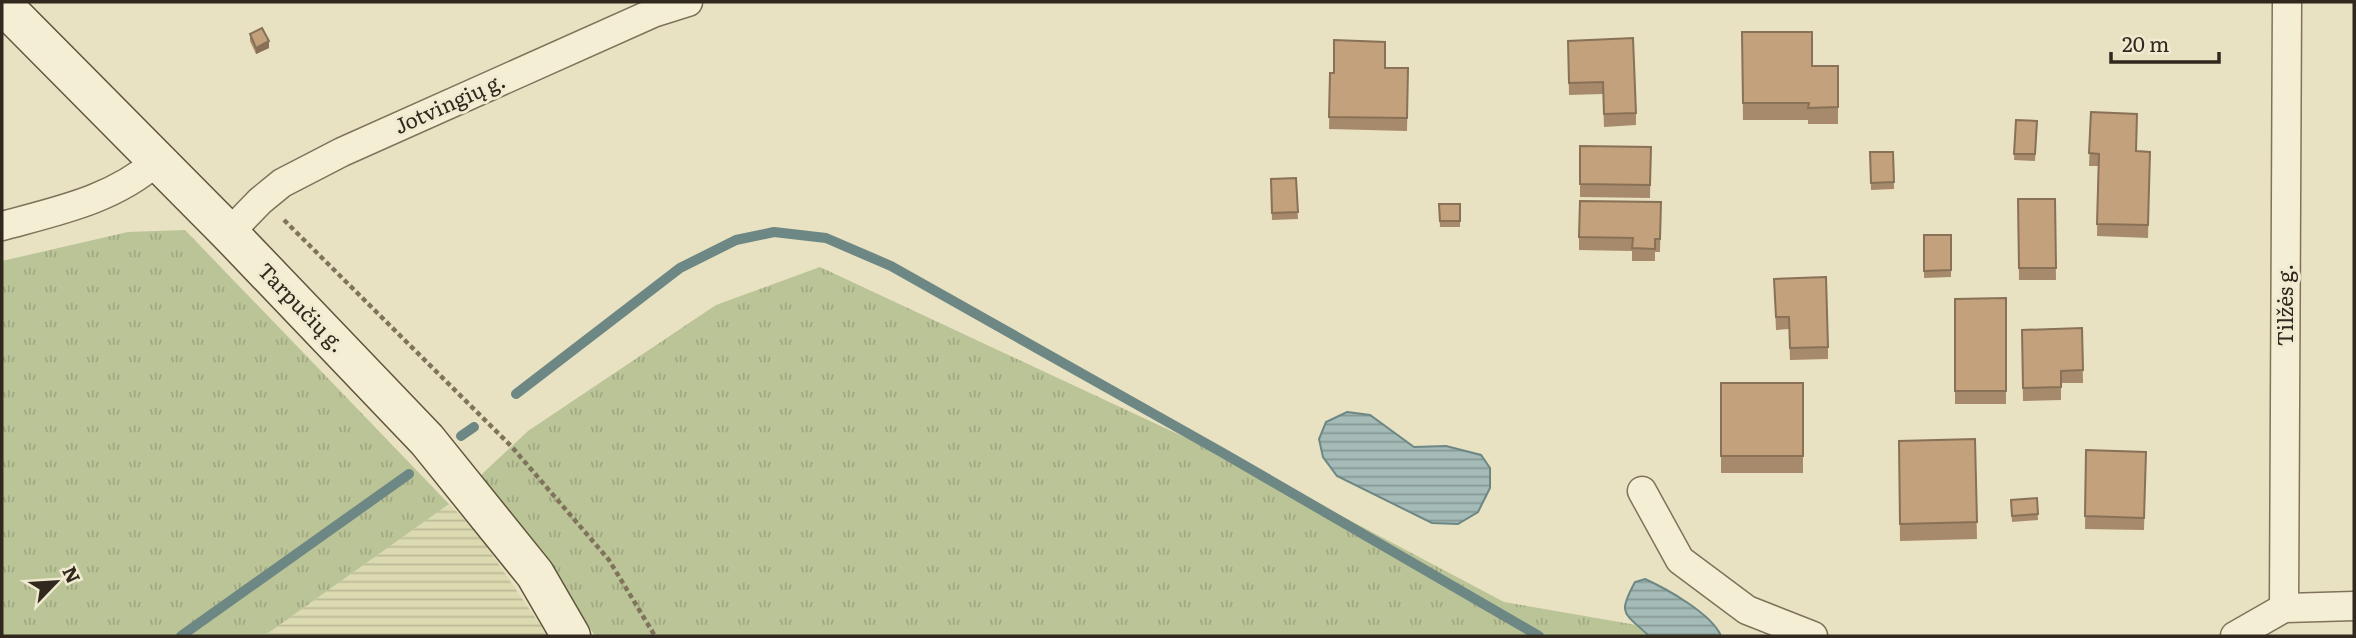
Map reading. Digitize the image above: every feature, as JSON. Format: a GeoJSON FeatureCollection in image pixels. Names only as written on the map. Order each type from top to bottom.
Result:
{"type":"FeatureCollection","features":[{"type":"Feature","properties":{"kind":"main road","name":"Tarpučių g."},"geometry":{"type":"LineString","coordinates":[[2,4],[229,233],[427,440],[535,574],[571,636]]}},
{"type":"Feature","properties":{"kind":"street","name":"Jotvingių g."},"geometry":{"type":"LineString","coordinates":[[229,233],[282,183],[342,152],[640,19],[688,2]]}},
{"type":"Feature","properties":{"kind":"street","name":"Tilžės g."},"geometry":{"type":"LineString","coordinates":[[2284,608],[2287,2]]}},
{"type":"Feature","properties":{"kind":"street"},"geometry":{"type":"LineString","coordinates":[[2,226],[83,205],[141,175],[157,161]]}},
{"type":"Feature","properties":{"kind":"street"},"geometry":{"type":"LineString","coordinates":[[1642,491],[1680,560],[1747,610],[1814,636]]}},
{"type":"Feature","properties":{"kind":"street"},"geometry":{"type":"LineString","coordinates":[[2235,636],[2284,608],[2354,606]]}},
{"type":"Feature","properties":{"kind":"path"},"geometry":{"type":"LineString","coordinates":[[260,201],[292,226],[512,447],[609,560],[655,636]]}},
{"type":"Feature","properties":{"kind":"shaded area"},"geometry":{"type":"Polygon","coordinates":[[[449,504],[475,530],[548,636],[264,636],[449,504]]]}},
{"type":"Feature","properties":{"kind":"green space"},"geometry":{"type":"Polygon","coordinates":[[[185,230],[449,504],[264,636],[2,636],[2,261],[128,232],[185,230]]]}},
{"type":"Feature","properties":{"kind":"green space"},"geometry":{"type":"Polygon","coordinates":[[[820,267],[1255,470],[1504,602],[1700,636],[595,636],[548,562],[481,475],[528,431],[716,305],[820,267]]]}},
{"type":"Feature","properties":{"kind":"water"},"geometry":{"type":"Polygon","coordinates":[[[1347,412],[1370,415],[1414,447],[1446,446],[1481,455],[1490,468],[1490,488],[1478,512],[1458,524],[1432,523],[1337,476],[1323,457],[1319,439],[1326,422],[1347,412]]]}},
{"type":"Feature","properties":{"kind":"water"},"geometry":{"type":"Polygon","coordinates":[[[1645,579],[1699,611],[1721,636],[1649,636],[1629,617],[1625,607],[1635,582],[1645,579]]]}},
{"type":"Feature","properties":{"kind":"building"},"geometry":{"type":"Polygon","coordinates":[[[262,28],[269,41],[256,48],[250,34],[262,28]]]}},
{"type":"Feature","properties":{"kind":"building"},"geometry":{"type":"Polygon","coordinates":[[[1742,32],[1812,32],[1812,66],[1838,66],[1838,107],[1808,108],[1809,103],[1743,103],[1742,32]]]}},
{"type":"Feature","properties":{"kind":"building"},"geometry":{"type":"Polygon","coordinates":[[[1633,38],[1636,113],[1604,114],[1603,82],[1569,83],[1568,41],[1633,38]]]}},
{"type":"Feature","properties":{"kind":"building"},"geometry":{"type":"Polygon","coordinates":[[[1334,40],[1385,42],[1385,68],[1408,68],[1407,118],[1329,117],[1330,73],[1334,73],[1334,40]]]}},
{"type":"Feature","properties":{"kind":"building"},"geometry":{"type":"Polygon","coordinates":[[[2091,112],[2137,114],[2136,151],[2150,152],[2148,225],[2097,224],[2099,154],[2089,153],[2091,112]]]}},
{"type":"Feature","properties":{"kind":"building"},"geometry":{"type":"Polygon","coordinates":[[[2016,120],[2037,121],[2035,154],[2014,154],[2016,120]]]}},
{"type":"Feature","properties":{"kind":"building"},"geometry":{"type":"Polygon","coordinates":[[[1580,146],[1651,147],[1650,185],[1580,184],[1580,146]]]}},
{"type":"Feature","properties":{"kind":"building"},"geometry":{"type":"Polygon","coordinates":[[[1870,152],[1893,152],[1894,182],[1871,183],[1870,152]]]}},
{"type":"Feature","properties":{"kind":"building"},"geometry":{"type":"Polygon","coordinates":[[[1296,178],[1298,212],[1272,213],[1271,179],[1296,178]]]}},
{"type":"Feature","properties":{"kind":"building"},"geometry":{"type":"Polygon","coordinates":[[[2018,199],[2055,199],[2056,268],[2019,268],[2018,199]]]}},
{"type":"Feature","properties":{"kind":"building"},"geometry":{"type":"Polygon","coordinates":[[[1580,201],[1661,202],[1660,239],[1655,239],[1655,249],[1632,248],[1633,238],[1579,237],[1580,201]]]}},
{"type":"Feature","properties":{"kind":"building"},"geometry":{"type":"Polygon","coordinates":[[[1439,204],[1460,204],[1460,221],[1440,221],[1439,204]]]}},
{"type":"Feature","properties":{"kind":"building"},"geometry":{"type":"Polygon","coordinates":[[[1924,235],[1951,235],[1951,270],[1924,271],[1924,235]]]}},
{"type":"Feature","properties":{"kind":"building"},"geometry":{"type":"Polygon","coordinates":[[[1826,277],[1828,347],[1790,348],[1789,317],[1776,317],[1774,279],[1826,277]]]}},
{"type":"Feature","properties":{"kind":"building"},"geometry":{"type":"Polygon","coordinates":[[[2006,298],[2006,391],[1955,391],[1955,299],[2006,298]]]}},
{"type":"Feature","properties":{"kind":"building"},"geometry":{"type":"Polygon","coordinates":[[[2082,328],[2083,370],[2061,371],[2061,387],[2023,388],[2022,330],[2082,328]]]}},
{"type":"Feature","properties":{"kind":"building"},"geometry":{"type":"Polygon","coordinates":[[[1721,383],[1803,383],[1803,456],[1721,456],[1721,383]]]}},
{"type":"Feature","properties":{"kind":"building"},"geometry":{"type":"Polygon","coordinates":[[[1975,439],[1977,522],[1900,524],[1899,441],[1975,439]]]}},
{"type":"Feature","properties":{"kind":"building"},"geometry":{"type":"Polygon","coordinates":[[[2086,450],[2146,452],[2144,518],[2085,516],[2086,450]]]}},
{"type":"Feature","properties":{"kind":"building"},"geometry":{"type":"Polygon","coordinates":[[[2037,498],[2038,514],[2012,516],[2011,500],[2037,498]]]}},
{"type":"Feature","properties":{"kind":"waterway"},"geometry":{"type":"LineString","coordinates":[[516,394],[680,268],[736,240],[774,232],[826,238],[891,266],[1223,453],[1539,636]]}},
{"type":"Feature","properties":{"kind":"waterway"},"geometry":{"type":"LineString","coordinates":[[461,436],[474,427]]}},
{"type":"Feature","properties":{"kind":"waterway"},"geometry":{"type":"LineString","coordinates":[[181,636],[409,474]]}}]}
